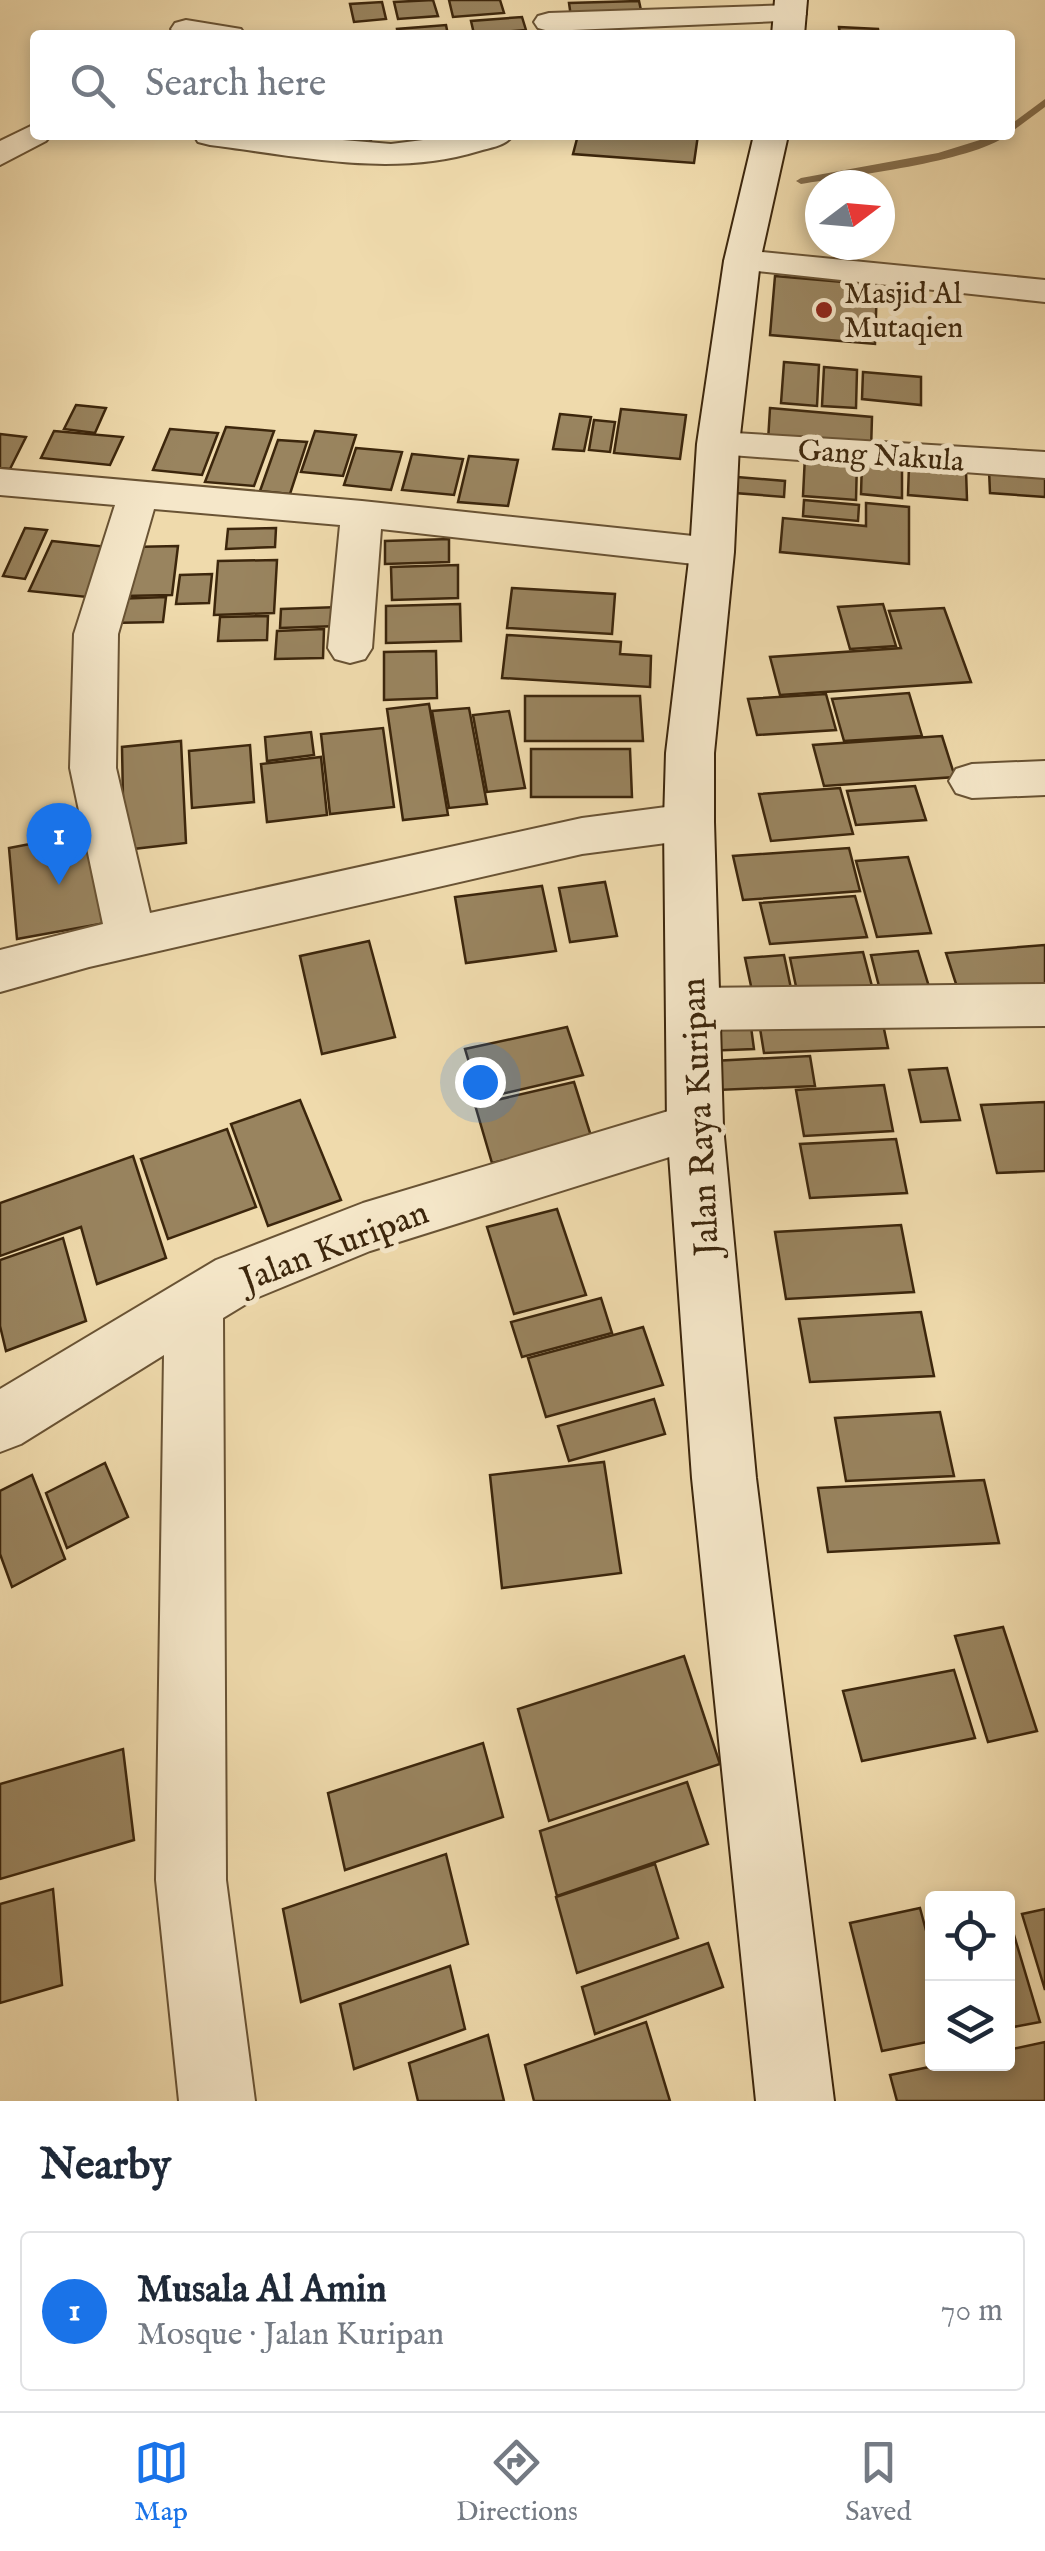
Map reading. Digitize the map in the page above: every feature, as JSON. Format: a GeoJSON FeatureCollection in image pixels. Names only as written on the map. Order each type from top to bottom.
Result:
{"type":"FeatureCollection","features":[{"type":"Feature","properties":{"kind":"street"},"geometry":{"type":"LineString","coordinates":[[547,19],[790,16]]}},
{"type":"Feature","properties":{"kind":"street"},"geometry":{"type":"LineString","coordinates":[[186,21],[214,30]]}},
{"type":"Feature","properties":{"kind":"street"},"geometry":{"type":"LineString","coordinates":[[0,154],[30,137]]}},
{"type":"Feature","properties":{"kind":"street"},"geometry":{"type":"LineString","coordinates":[[258,140],[372,152],[421,152],[474,140]]}},
{"type":"Feature","properties":{"kind":"street","name":"Jalan Raya Kuripan"},"geometry":{"type":"LineString","coordinates":[[770,140],[742,261],[718,444],[712,552],[690,753],[689,822],[695,1126],[724,1478],[794,2101]]}},
{"type":"Feature","properties":{"kind":"street"},"geometry":{"type":"LineString","coordinates":[[742,261],[1045,291]]}},
{"type":"Feature","properties":{"kind":"street","name":"Gang Nakula"},"geometry":{"type":"LineString","coordinates":[[718,444],[1045,466]]}},
{"type":"Feature","properties":{"kind":"street"},"geometry":{"type":"LineString","coordinates":[[0,482],[362,514],[712,552]]}},
{"type":"Feature","properties":{"kind":"street"},"geometry":{"type":"LineString","coordinates":[[131,938],[93,768],[96,634],[138,495]]}},
{"type":"Feature","properties":{"kind":"street"},"geometry":{"type":"LineString","coordinates":[[350,648],[362,514]]}},
{"type":"Feature","properties":{"kind":"street"},"geometry":{"type":"LineString","coordinates":[[972,781],[1045,778]]}},
{"type":"Feature","properties":{"kind":"street"},"geometry":{"type":"LineString","coordinates":[[0,971],[582,836],[689,822]]}},
{"type":"Feature","properties":{"kind":"street"},"geometry":{"type":"LineString","coordinates":[[692,1009],[1045,1005]]}},
{"type":"Feature","properties":{"kind":"street","name":"Jalan Kuripan"},"geometry":{"type":"LineString","coordinates":[[0,1423],[236,1279],[363,1228],[695,1126]]}},
{"type":"Feature","properties":{"kind":"street"},"geometry":{"type":"LineString","coordinates":[[194,1305],[192,1880],[217,2101]]}},
{"type":"Feature","properties":{"kind":"building"},"geometry":{"type":"Polygon","coordinates":[[[433,0],[438,16],[398,19],[394,2],[433,0]]]}},
{"type":"Feature","properties":{"kind":"building"},"geometry":{"type":"Polygon","coordinates":[[[449,0],[500,0],[504,13],[453,17],[449,0]]]}},
{"type":"Feature","properties":{"kind":"building"},"geometry":{"type":"Polygon","coordinates":[[[639,1],[642,15],[571,17],[569,3],[639,1]]]}},
{"type":"Feature","properties":{"kind":"building"},"geometry":{"type":"Polygon","coordinates":[[[382,2],[386,19],[354,22],[350,4],[382,2]]]}},
{"type":"Feature","properties":{"kind":"building"},"geometry":{"type":"Polygon","coordinates":[[[522,17],[526,30],[473,30],[471,21],[522,17]]]}},
{"type":"Feature","properties":{"kind":"building"},"geometry":{"type":"Polygon","coordinates":[[[446,25],[447,30],[397,30],[446,25]]]}},
{"type":"Feature","properties":{"kind":"building"},"geometry":{"type":"Polygon","coordinates":[[[839,27],[878,30],[839,30],[839,27]]]}},
{"type":"Feature","properties":{"kind":"building"},"geometry":{"type":"Polygon","coordinates":[[[332,140],[371,140],[365,147],[332,140]]]}},
{"type":"Feature","properties":{"kind":"building"},"geometry":{"type":"Polygon","coordinates":[[[577,140],[697,140],[694,163],[573,154],[577,140]]]}},
{"type":"Feature","properties":{"kind":"building","name":"Masjid Al Mutaqien"},"geometry":{"type":"Polygon","coordinates":[[[775,276],[877,285],[875,344],[770,335],[775,276]]]}},
{"type":"Feature","properties":{"kind":"building"},"geometry":{"type":"Polygon","coordinates":[[[784,362],[819,365],[817,406],[781,403],[784,362]]]}},
{"type":"Feature","properties":{"kind":"building"},"geometry":{"type":"Polygon","coordinates":[[[824,367],[857,370],[856,408],[822,406],[824,367]]]}},
{"type":"Feature","properties":{"kind":"building"},"geometry":{"type":"Polygon","coordinates":[[[863,372],[921,377],[921,405],[862,399],[863,372]]]}},
{"type":"Feature","properties":{"kind":"building"},"geometry":{"type":"Polygon","coordinates":[[[76,405],[106,408],[95,433],[64,429],[76,405]]]}},
{"type":"Feature","properties":{"kind":"building"},"geometry":{"type":"Polygon","coordinates":[[[770,408],[872,417],[871,450],[768,441],[770,408]]]}},
{"type":"Feature","properties":{"kind":"building"},"geometry":{"type":"Polygon","coordinates":[[[621,409],[686,415],[680,459],[614,453],[621,409]]]}},
{"type":"Feature","properties":{"kind":"building"},"geometry":{"type":"Polygon","coordinates":[[[560,414],[591,417],[584,451],[553,449],[560,414]]]}},
{"type":"Feature","properties":{"kind":"building"},"geometry":{"type":"Polygon","coordinates":[[[594,420],[615,422],[610,452],[589,450],[594,420]]]}},
{"type":"Feature","properties":{"kind":"building"},"geometry":{"type":"Polygon","coordinates":[[[226,427],[274,431],[254,486],[205,482],[226,427]]]}},
{"type":"Feature","properties":{"kind":"building"},"geometry":{"type":"Polygon","coordinates":[[[170,429],[218,433],[202,475],[153,470],[170,429]]]}},
{"type":"Feature","properties":{"kind":"building"},"geometry":{"type":"Polygon","coordinates":[[[54,431],[123,437],[110,465],[41,458],[54,431]]]}},
{"type":"Feature","properties":{"kind":"building"},"geometry":{"type":"Polygon","coordinates":[[[315,431],[356,435],[343,476],[301,472],[315,431]]]}},
{"type":"Feature","properties":{"kind":"building"},"geometry":{"type":"Polygon","coordinates":[[[0,434],[26,437],[10,469],[0,468],[0,434]]]}},
{"type":"Feature","properties":{"kind":"building"},"geometry":{"type":"Polygon","coordinates":[[[278,440],[307,442],[290,494],[260,491],[278,440]]]}},
{"type":"Feature","properties":{"kind":"building"},"geometry":{"type":"Polygon","coordinates":[[[356,448],[402,452],[391,490],[344,485],[356,448]]]}},
{"type":"Feature","properties":{"kind":"building"},"geometry":{"type":"Polygon","coordinates":[[[412,454],[463,459],[454,495],[402,490],[412,454]]]}},
{"type":"Feature","properties":{"kind":"building"},"geometry":{"type":"Polygon","coordinates":[[[469,456],[518,460],[508,506],[458,502],[469,456]]]}},
{"type":"Feature","properties":{"kind":"building"},"geometry":{"type":"Polygon","coordinates":[[[805,456],[857,461],[856,500],[803,496],[805,456]]]}},
{"type":"Feature","properties":{"kind":"building"},"geometry":{"type":"Polygon","coordinates":[[[862,461],[902,465],[902,498],[861,494],[862,461]]]}},
{"type":"Feature","properties":{"kind":"building"},"geometry":{"type":"Polygon","coordinates":[[[909,465],[966,470],[967,500],[908,495],[909,465]]]}},
{"type":"Feature","properties":{"kind":"building"},"geometry":{"type":"Polygon","coordinates":[[[989,470],[1045,475],[1045,497],[990,493],[989,470]]]}},
{"type":"Feature","properties":{"kind":"building"},"geometry":{"type":"Polygon","coordinates":[[[737,477],[785,481],[784,497],[735,493],[737,477]]]}},
{"type":"Feature","properties":{"kind":"building"},"geometry":{"type":"Polygon","coordinates":[[[804,500],[859,505],[858,521],[803,516],[804,500]]]}},
{"type":"Feature","properties":{"kind":"building"},"geometry":{"type":"Polygon","coordinates":[[[866,503],[909,507],[909,564],[780,552],[783,518],[866,526],[866,503]]]}},
{"type":"Feature","properties":{"kind":"building"},"geometry":{"type":"Polygon","coordinates":[[[25,528],[47,530],[25,579],[3,576],[25,528]]]}},
{"type":"Feature","properties":{"kind":"building"},"geometry":{"type":"Polygon","coordinates":[[[276,528],[275,547],[226,549],[228,529],[276,528]]]}},
{"type":"Feature","properties":{"kind":"building"},"geometry":{"type":"Polygon","coordinates":[[[449,539],[449,562],[385,564],[385,541],[449,539]]]}},
{"type":"Feature","properties":{"kind":"building"},"geometry":{"type":"Polygon","coordinates":[[[52,541],[108,547],[87,597],[29,591],[52,541]]]}},
{"type":"Feature","properties":{"kind":"building"},"geometry":{"type":"Polygon","coordinates":[[[178,546],[172,595],[124,596],[131,547],[178,546]]]}},
{"type":"Feature","properties":{"kind":"building"},"geometry":{"type":"Polygon","coordinates":[[[277,560],[274,613],[214,615],[218,561],[277,560]]]}},
{"type":"Feature","properties":{"kind":"building"},"geometry":{"type":"Polygon","coordinates":[[[458,565],[458,598],[392,600],[391,567],[458,565]]]}},
{"type":"Feature","properties":{"kind":"building"},"geometry":{"type":"Polygon","coordinates":[[[212,574],[209,603],[176,604],[180,575],[212,574]]]}},
{"type":"Feature","properties":{"kind":"building"},"geometry":{"type":"Polygon","coordinates":[[[512,588],[615,594],[612,634],[507,628],[512,588]]]}},
{"type":"Feature","properties":{"kind":"building"},"geometry":{"type":"Polygon","coordinates":[[[166,597],[163,622],[110,623],[114,599],[166,597]]]}},
{"type":"Feature","properties":{"kind":"building"},"geometry":{"type":"Polygon","coordinates":[[[460,604],[461,641],[386,643],[386,606],[460,604]]]}},
{"type":"Feature","properties":{"kind":"building"},"geometry":{"type":"Polygon","coordinates":[[[883,604],[896,646],[850,649],[838,607],[883,604]]]}},
{"type":"Feature","properties":{"kind":"building"},"geometry":{"type":"Polygon","coordinates":[[[339,607],[338,626],[280,628],[281,609],[339,607]]]}},
{"type":"Feature","properties":{"kind":"building"},"geometry":{"type":"Polygon","coordinates":[[[944,608],[971,682],[780,695],[770,657],[901,648],[889,611],[944,608]]]}},
{"type":"Feature","properties":{"kind":"building"},"geometry":{"type":"Polygon","coordinates":[[[268,616],[267,640],[218,641],[220,617],[268,616]]]}},
{"type":"Feature","properties":{"kind":"building"},"geometry":{"type":"Polygon","coordinates":[[[324,629],[323,658],[275,659],[277,631],[324,629]]]}},
{"type":"Feature","properties":{"kind":"building"},"geometry":{"type":"Polygon","coordinates":[[[507,635],[621,642],[620,654],[651,656],[650,687],[502,678],[507,635]]]}},
{"type":"Feature","properties":{"kind":"building"},"geometry":{"type":"Polygon","coordinates":[[[436,651],[437,698],[384,700],[384,652],[436,651]]]}},
{"type":"Feature","properties":{"kind":"building"},"geometry":{"type":"Polygon","coordinates":[[[909,693],[922,736],[844,741],[832,699],[909,693]]]}},
{"type":"Feature","properties":{"kind":"building"},"geometry":{"type":"Polygon","coordinates":[[[826,694],[836,730],[757,735],[748,699],[826,694]]]}},
{"type":"Feature","properties":{"kind":"building"},"geometry":{"type":"Polygon","coordinates":[[[525,696],[640,696],[643,741],[525,741],[525,696]]]}},
{"type":"Feature","properties":{"kind":"building"},"geometry":{"type":"Polygon","coordinates":[[[429,704],[448,815],[403,820],[387,709],[429,704]]]}},
{"type":"Feature","properties":{"kind":"building"},"geometry":{"type":"Polygon","coordinates":[[[469,708],[487,804],[449,808],[432,711],[469,708]]]}},
{"type":"Feature","properties":{"kind":"building"},"geometry":{"type":"Polygon","coordinates":[[[509,711],[525,788],[487,792],[473,715],[509,711]]]}},
{"type":"Feature","properties":{"kind":"building"},"geometry":{"type":"Polygon","coordinates":[[[383,728],[394,807],[330,814],[321,734],[383,728]]]}},
{"type":"Feature","properties":{"kind":"building"},"geometry":{"type":"Polygon","coordinates":[[[311,732],[314,755],[267,761],[265,737],[311,732]]]}},
{"type":"Feature","properties":{"kind":"building"},"geometry":{"type":"Polygon","coordinates":[[[942,736],[955,777],[824,786],[813,745],[942,736]]]}},
{"type":"Feature","properties":{"kind":"building"},"geometry":{"type":"Polygon","coordinates":[[[181,741],[186,843],[124,850],[122,747],[181,741]]]}},
{"type":"Feature","properties":{"kind":"building"},"geometry":{"type":"Polygon","coordinates":[[[250,745],[254,802],[192,808],[189,751],[250,745]]]}},
{"type":"Feature","properties":{"kind":"building"},"geometry":{"type":"Polygon","coordinates":[[[531,749],[630,749],[632,797],[531,797],[531,749]]]}},
{"type":"Feature","properties":{"kind":"building"},"geometry":{"type":"Polygon","coordinates":[[[321,757],[327,815],[267,822],[261,764],[321,757]]]}},
{"type":"Feature","properties":{"kind":"building"},"geometry":{"type":"Polygon","coordinates":[[[915,786],[926,820],[856,825],[847,791],[915,786]]]}},
{"type":"Feature","properties":{"kind":"building"},"geometry":{"type":"Polygon","coordinates":[[[840,788],[853,834],[771,841],[759,794],[840,788]]]}},
{"type":"Feature","properties":{"kind":"building"},"geometry":{"type":"Polygon","coordinates":[[[98,831],[111,922],[17,939],[9,848],[98,831]]]}},
{"type":"Feature","properties":{"kind":"building"},"geometry":{"type":"Polygon","coordinates":[[[849,848],[860,891],[743,900],[733,856],[849,848]]]}},
{"type":"Feature","properties":{"kind":"building"},"geometry":{"type":"Polygon","coordinates":[[[908,857],[931,933],[877,937],[856,861],[908,857]]]}},
{"type":"Feature","properties":{"kind":"building"},"geometry":{"type":"Polygon","coordinates":[[[605,882],[617,936],[570,942],[559,888],[605,882]]]}},
{"type":"Feature","properties":{"kind":"building"},"geometry":{"type":"Polygon","coordinates":[[[542,886],[556,951],[466,963],[455,897],[542,886]]]}},
{"type":"Feature","properties":{"kind":"building"},"geometry":{"type":"Polygon","coordinates":[[[855,896],[867,937],[770,944],[760,903],[855,896]]]}},
{"type":"Feature","properties":{"kind":"building"},"geometry":{"type":"Polygon","coordinates":[[[369,941],[395,1037],[322,1054],[300,956],[369,941]]]}},
{"type":"Feature","properties":{"kind":"building"},"geometry":{"type":"Polygon","coordinates":[[[1045,945],[1045,983],[958,990],[946,953],[1045,945]]]}},
{"type":"Feature","properties":{"kind":"building"},"geometry":{"type":"Polygon","coordinates":[[[918,951],[930,990],[881,994],[871,955],[918,951]]]}},
{"type":"Feature","properties":{"kind":"building"},"geometry":{"type":"Polygon","coordinates":[[[863,952],[873,990],[798,996],[790,958],[863,952]]]}},
{"type":"Feature","properties":{"kind":"building"},"geometry":{"type":"Polygon","coordinates":[[[784,955],[793,998],[754,1000],[745,958],[784,955]]]}},
{"type":"Feature","properties":{"kind":"building"},"geometry":{"type":"Polygon","coordinates":[[[880,1010],[888,1048],[764,1053],[758,1016],[880,1010]]]}},
{"type":"Feature","properties":{"kind":"building"},"geometry":{"type":"Polygon","coordinates":[[[749,1012],[754,1049],[703,1051],[697,1014],[749,1012]]]}},
{"type":"Feature","properties":{"kind":"building"},"geometry":{"type":"Polygon","coordinates":[[[567,1027],[583,1075],[480,1099],[465,1049],[567,1027]]]}},
{"type":"Feature","properties":{"kind":"building"},"geometry":{"type":"Polygon","coordinates":[[[810,1056],[815,1086],[717,1090],[713,1061],[810,1056]]]}},
{"type":"Feature","properties":{"kind":"building"},"geometry":{"type":"Polygon","coordinates":[[[947,1068],[960,1120],[921,1122],[909,1070],[947,1068]]]}},
{"type":"Feature","properties":{"kind":"building"},"geometry":{"type":"Polygon","coordinates":[[[574,1082],[592,1139],[492,1163],[475,1105],[574,1082]]]}},
{"type":"Feature","properties":{"kind":"building"},"geometry":{"type":"Polygon","coordinates":[[[884,1085],[893,1131],[804,1136],[796,1090],[884,1085]]]}},
{"type":"Feature","properties":{"kind":"building"},"geometry":{"type":"Polygon","coordinates":[[[300,1100],[341,1200],[268,1226],[231,1124],[300,1100]]]}},
{"type":"Feature","properties":{"kind":"building"},"geometry":{"type":"Polygon","coordinates":[[[1045,1102],[1045,1171],[997,1173],[981,1105],[1045,1102]]]}},
{"type":"Feature","properties":{"kind":"building"},"geometry":{"type":"Polygon","coordinates":[[[227,1129],[256,1207],[168,1239],[141,1159],[227,1129]]]}},
{"type":"Feature","properties":{"kind":"building"},"geometry":{"type":"Polygon","coordinates":[[[896,1139],[907,1193],[810,1198],[800,1144],[896,1139]]]}},
{"type":"Feature","properties":{"kind":"building"},"geometry":{"type":"Polygon","coordinates":[[[133,1156],[166,1258],[97,1284],[81,1227],[0,1256],[0,1203],[133,1156]]]}},
{"type":"Feature","properties":{"kind":"building"},"geometry":{"type":"Polygon","coordinates":[[[557,1209],[586,1295],[514,1314],[487,1227],[557,1209]]]}},
{"type":"Feature","properties":{"kind":"building"},"geometry":{"type":"Polygon","coordinates":[[[901,1225],[914,1292],[786,1299],[775,1232],[901,1225]]]}},
{"type":"Feature","properties":{"kind":"building"},"geometry":{"type":"Polygon","coordinates":[[[63,1238],[86,1321],[6,1351],[0,1326],[0,1260],[63,1238]]]}},
{"type":"Feature","properties":{"kind":"building"},"geometry":{"type":"Polygon","coordinates":[[[601,1298],[612,1333],[522,1357],[511,1322],[601,1298]]]}},
{"type":"Feature","properties":{"kind":"building"},"geometry":{"type":"Polygon","coordinates":[[[921,1312],[934,1376],[810,1382],[799,1319],[921,1312]]]}},
{"type":"Feature","properties":{"kind":"building"},"geometry":{"type":"Polygon","coordinates":[[[643,1327],[663,1385],[546,1417],[528,1358],[643,1327]]]}},
{"type":"Feature","properties":{"kind":"building"},"geometry":{"type":"Polygon","coordinates":[[[654,1399],[665,1434],[569,1461],[558,1426],[654,1399]]]}},
{"type":"Feature","properties":{"kind":"building"},"geometry":{"type":"Polygon","coordinates":[[[940,1412],[954,1476],[846,1481],[835,1418],[940,1412]]]}},
{"type":"Feature","properties":{"kind":"building"},"geometry":{"type":"Polygon","coordinates":[[[604,1462],[621,1573],[502,1588],[490,1475],[604,1462]]]}},
{"type":"Feature","properties":{"kind":"building"},"geometry":{"type":"Polygon","coordinates":[[[105,1463],[128,1517],[67,1548],[46,1493],[105,1463]]]}},
{"type":"Feature","properties":{"kind":"building"},"geometry":{"type":"Polygon","coordinates":[[[32,1475],[65,1559],[12,1587],[0,1554],[0,1491],[32,1475]]]}},
{"type":"Feature","properties":{"kind":"building"},"geometry":{"type":"Polygon","coordinates":[[[984,1480],[999,1543],[828,1552],[818,1488],[984,1480]]]}},
{"type":"Feature","properties":{"kind":"building"},"geometry":{"type":"Polygon","coordinates":[[[1003,1627],[1037,1731],[988,1742],[955,1636],[1003,1627]]]}},
{"type":"Feature","properties":{"kind":"building"},"geometry":{"type":"Polygon","coordinates":[[[684,1656],[720,1764],[549,1821],[518,1709],[684,1656]]]}},
{"type":"Feature","properties":{"kind":"building"},"geometry":{"type":"Polygon","coordinates":[[[954,1670],[975,1738],[862,1761],[843,1691],[954,1670]]]}},
{"type":"Feature","properties":{"kind":"building"},"geometry":{"type":"Polygon","coordinates":[[[483,1743],[503,1817],[345,1870],[328,1793],[483,1743]]]}},
{"type":"Feature","properties":{"kind":"building"},"geometry":{"type":"Polygon","coordinates":[[[123,1749],[134,1840],[0,1879],[0,1784],[123,1749]]]}},
{"type":"Feature","properties":{"kind":"building"},"geometry":{"type":"Polygon","coordinates":[[[687,1782],[708,1844],[557,1896],[540,1831],[687,1782]]]}},
{"type":"Feature","properties":{"kind":"building"},"geometry":{"type":"Polygon","coordinates":[[[446,1854],[468,1944],[301,2002],[283,1909],[446,1854]]]}},
{"type":"Feature","properties":{"kind":"building"},"geometry":{"type":"Polygon","coordinates":[[[655,1864],[678,1938],[577,1973],[556,1897],[655,1864]]]}},
{"type":"Feature","properties":{"kind":"building"},"geometry":{"type":"Polygon","coordinates":[[[53,1889],[62,1985],[0,2003],[0,1904],[53,1889]]]}},
{"type":"Feature","properties":{"kind":"building"},"geometry":{"type":"Polygon","coordinates":[[[920,1908],[925,1927],[925,2042],[882,2051],[850,1923],[920,1908]]]}},
{"type":"Feature","properties":{"kind":"building"},"geometry":{"type":"Polygon","coordinates":[[[1045,1909],[1045,1990],[1022,1914],[1045,1909]]]}},
{"type":"Feature","properties":{"kind":"building"},"geometry":{"type":"Polygon","coordinates":[[[1015,1938],[1040,2022],[1015,2027],[1015,1938]]]}},
{"type":"Feature","properties":{"kind":"building"},"geometry":{"type":"Polygon","coordinates":[[[708,1943],[723,1987],[595,2034],[582,1987],[708,1943]]]}},
{"type":"Feature","properties":{"kind":"building"},"geometry":{"type":"Polygon","coordinates":[[[450,1966],[465,2029],[354,2069],[340,2004],[450,1966]]]}},
{"type":"Feature","properties":{"kind":"building"},"geometry":{"type":"Polygon","coordinates":[[[646,2022],[670,2101],[534,2101],[525,2065],[646,2022]]]}},
{"type":"Feature","properties":{"kind":"building"},"geometry":{"type":"Polygon","coordinates":[[[488,2035],[504,2101],[418,2101],[409,2063],[488,2035]]]}},
{"type":"Feature","properties":{"kind":"building"},"geometry":{"type":"Polygon","coordinates":[[[1045,2042],[1045,2101],[897,2101],[890,2075],[925,2068],[925,2071],[1015,2071],[1015,2048],[1045,2042]]]}},
{"type":"Feature","properties":{"kind":"waterway"},"geometry":{"type":"LineString","coordinates":[[1015,126],[1045,102]]}},
{"type":"Feature","properties":{"kind":"waterway"},"geometry":{"type":"LineString","coordinates":[[801,181],[938,156],[993,140]]}},
{"type":"Feature","properties":{"kind":"place","name":"Masjid Al Mutaqien"},"geometry":{"type":"Point","coordinates":[824,310]}},
{"type":"Feature","properties":{"kind":"place","name":"Musala Al Amin"},"geometry":{"type":"Point","coordinates":[59,885]}}]}
